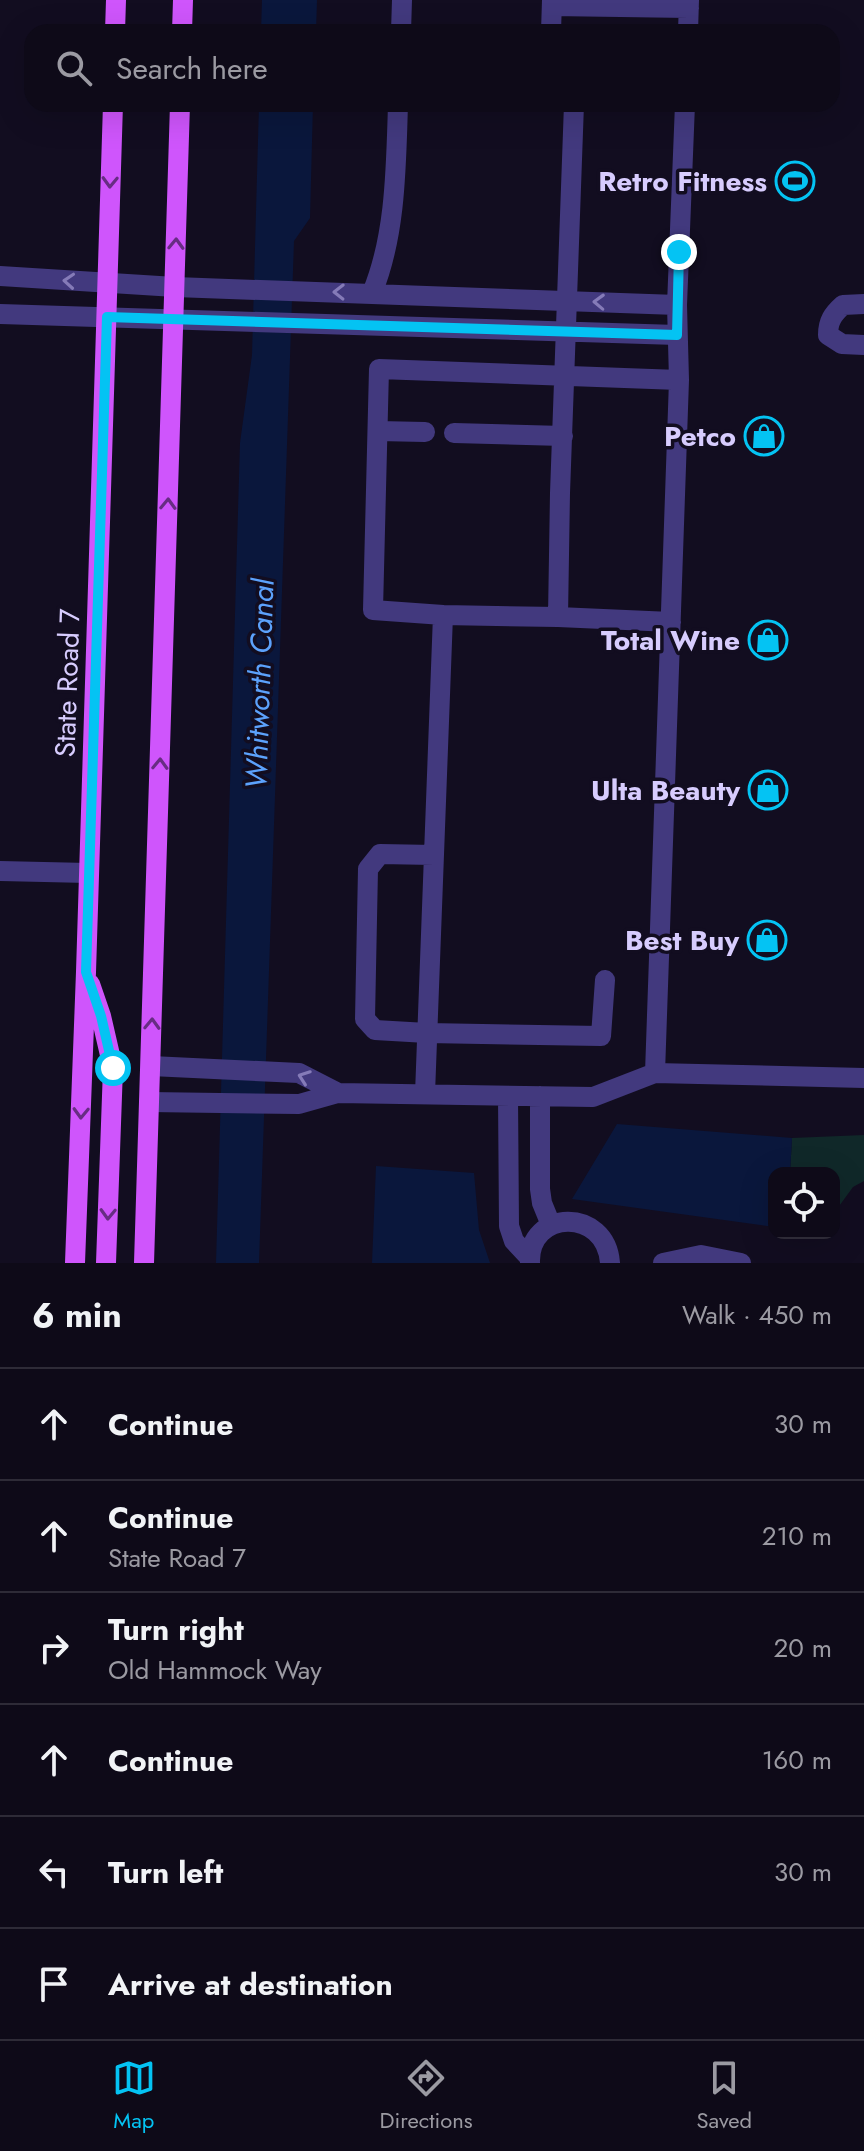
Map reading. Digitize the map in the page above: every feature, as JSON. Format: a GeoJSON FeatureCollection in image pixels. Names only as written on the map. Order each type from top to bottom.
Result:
{"type":"FeatureCollection","features":[{"type":"Feature","properties":{"kind":"main road"},"geometry":{"type":"LineString","coordinates":[[115,24],[116,0]]}},
{"type":"Feature","properties":{"kind":"main road"},"geometry":{"type":"LineString","coordinates":[[182,24],[183,0]]}},
{"type":"Feature","properties":{"kind":"main road","name":"State Road 7"},"geometry":{"type":"LineString","coordinates":[[75,1263],[113,112]]}},
{"type":"Feature","properties":{"kind":"main road"},"geometry":{"type":"LineString","coordinates":[[144,1263],[180,112]]}},
{"type":"Feature","properties":{"kind":"main road"},"geometry":{"type":"LineString","coordinates":[[86,972],[101,1016],[113,1068],[106,1263]]}},
{"type":"Feature","properties":{"kind":"street"},"geometry":{"type":"LineString","coordinates":[[401,24],[402,0]]}},
{"type":"Feature","properties":{"kind":"street"},"geometry":{"type":"LineString","coordinates":[[551,24],[552,3],[689,4],[688,24]]}},
{"type":"Feature","properties":{"kind":"street"},"geometry":{"type":"LineString","coordinates":[[372,293],[387,243],[398,112]]}},
{"type":"Feature","properties":{"kind":"street"},"geometry":{"type":"LineString","coordinates":[[558,617],[574,112]]}},
{"type":"Feature","properties":{"kind":"street"},"geometry":{"type":"LineString","coordinates":[[655,1073],[679,380],[677,305],[685,112]]}},
{"type":"Feature","properties":{"kind":"street"},"geometry":{"type":"LineString","coordinates":[[0,276],[175,287],[677,305]]}},
{"type":"Feature","properties":{"kind":"street"},"geometry":{"type":"LineString","coordinates":[[864,304],[843,305],[828,324],[828,335],[842,344],[864,345]]}},
{"type":"Feature","properties":{"kind":"street"},"geometry":{"type":"LineString","coordinates":[[0,314],[677,335]]}},
{"type":"Feature","properties":{"kind":"street"},"geometry":{"type":"LineString","coordinates":[[671,622],[373,610],[379,369],[679,380]]}},
{"type":"Feature","properties":{"kind":"street"},"geometry":{"type":"LineString","coordinates":[[378,431],[425,432]]}},
{"type":"Feature","properties":{"kind":"street"},"geometry":{"type":"LineString","coordinates":[[454,433],[563,436]]}},
{"type":"Feature","properties":{"kind":"street"},"geometry":{"type":"LineString","coordinates":[[425,1094],[443,615]]}},
{"type":"Feature","properties":{"kind":"street"},"geometry":{"type":"LineString","coordinates":[[434,855],[380,854],[368,869],[365,1019],[375,1030],[601,1036],[605,980]]}},
{"type":"Feature","properties":{"kind":"street"},"geometry":{"type":"LineString","coordinates":[[0,871],[88,873]]}},
{"type":"Feature","properties":{"kind":"street"},"geometry":{"type":"LineString","coordinates":[[151,1066],[299,1073],[338,1093]]}},
{"type":"Feature","properties":{"kind":"street"},"geometry":{"type":"LineString","coordinates":[[149,1102],[299,1104],[338,1093],[593,1097],[655,1073],[864,1078]]}},
{"type":"Feature","properties":{"kind":"street"},"geometry":{"type":"LineString","coordinates":[[508,1096],[509,1226],[514,1241],[529,1260]]}},
{"type":"Feature","properties":{"kind":"street"},"geometry":{"type":"LineString","coordinates":[[540,1096],[540,1189],[545,1214],[551,1225]]}},
{"type":"Feature","properties":{"kind":"street"},"geometry":{"type":"LineString","coordinates":[[529,1260],[533,1244],[540,1234],[551,1225],[564,1221],[590,1227],[600,1235],[607,1246],[610,1263]]}},
{"type":"Feature","properties":{"kind":"street"},"geometry":{"type":"LineString","coordinates":[[663,1263],[701,1255],[741,1263]]}},
{"type":"Feature","properties":{"kind":"green space"},"geometry":{"type":"Polygon","coordinates":[[[864,1135],[864,1181],[853,1187],[840,1205],[840,1167],[790,1167],[792,1138],[864,1135]]]}},
{"type":"Feature","properties":{"kind":"water"},"geometry":{"type":"Polygon","coordinates":[[[262,0],[317,0],[316,24],[261,24],[262,0]]]}},
{"type":"Feature","properties":{"kind":"water","name":"Whitworth Canal"},"geometry":{"type":"Polygon","coordinates":[[[259,112],[313,112],[310,218],[294,241],[259,1263],[216,1263],[240,443],[252,355],[259,112]]]}},
{"type":"Feature","properties":{"kind":"water"},"geometry":{"type":"Polygon","coordinates":[[[617,1124],[792,1138],[790,1167],[768,1167],[768,1226],[572,1199],[617,1124]]]}},
{"type":"Feature","properties":{"kind":"water"},"geometry":{"type":"Polygon","coordinates":[[[376,1166],[474,1173],[479,1230],[490,1263],[372,1263],[376,1166]]]}},
{"type":"Feature","properties":{"kind":"place","name":"Retro Fitness"},"geometry":{"type":"Point","coordinates":[795,181]}},
{"type":"Feature","properties":{"kind":"place","name":"Petco"},"geometry":{"type":"Point","coordinates":[764,436]}},
{"type":"Feature","properties":{"kind":"place","name":"Total Wine"},"geometry":{"type":"Point","coordinates":[768,640]}},
{"type":"Feature","properties":{"kind":"place","name":"Ulta Beauty"},"geometry":{"type":"Point","coordinates":[768,790]}},
{"type":"Feature","properties":{"kind":"place","name":"Best Buy"},"geometry":{"type":"Point","coordinates":[767,940]}},
{"type":"Feature","properties":{"kind":"route"},"geometry":{"type":"LineString","coordinates":[[113,1068],[101,1016],[86,972],[107,317],[677,335],[679,252]]}}]}
